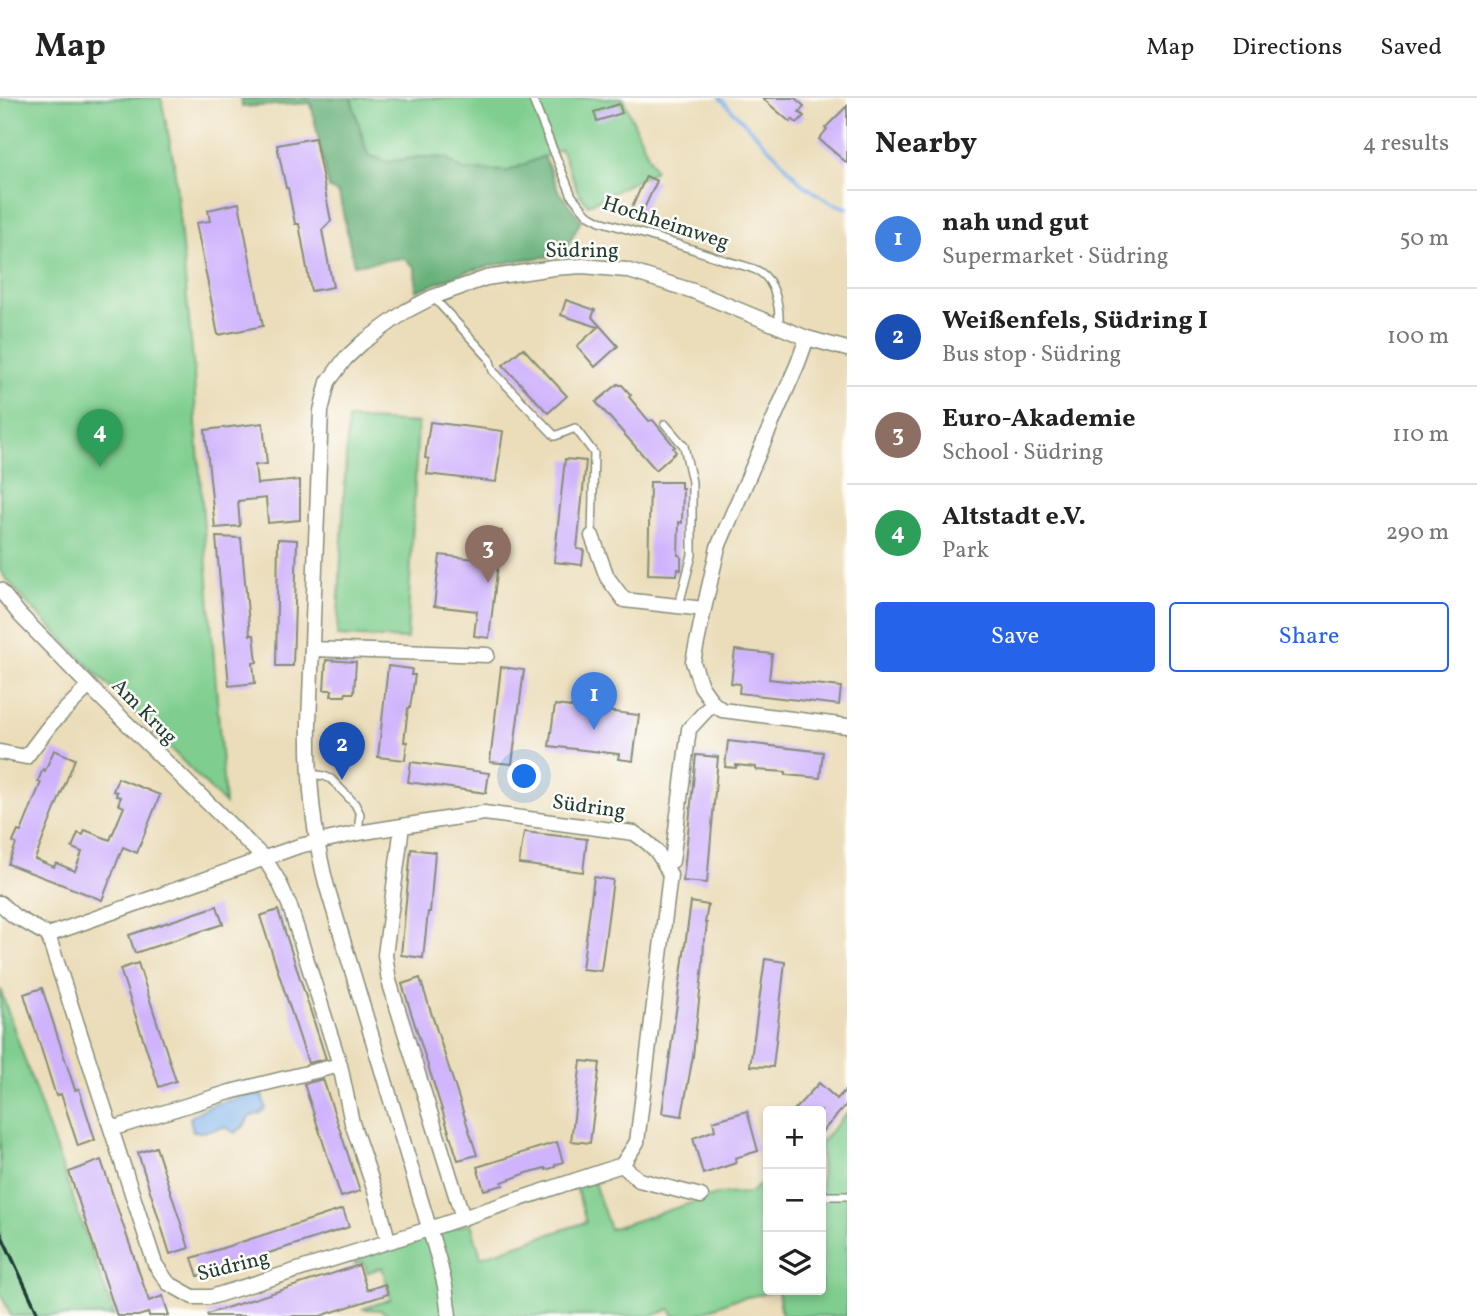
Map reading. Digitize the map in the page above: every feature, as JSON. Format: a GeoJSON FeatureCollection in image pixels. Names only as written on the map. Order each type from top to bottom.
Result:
{"type":"FeatureCollection","features":[{"type":"Feature","properties":{"kind":"street","name":"Südring"},"geometry":{"type":"LineString","coordinates":[[429,1229],[327,887],[316,841],[309,723],[321,411],[328,382],[345,359],[362,343],[406,311],[433,297],[486,278],[583,266],[626,270],[693,290],[807,338],[847,349]]}},
{"type":"Feature","properties":{"kind":"street"},"geometry":{"type":"LineString","coordinates":[[807,338],[718,547],[693,662],[701,685],[713,704],[722,710],[847,726]]}},
{"type":"Feature","properties":{"kind":"street"},"geometry":{"type":"LineString","coordinates":[[592,536],[607,577],[624,600],[704,609]]}},
{"type":"Feature","properties":{"kind":"street","name":"Am Krug"},"geometry":{"type":"LineString","coordinates":[[0,590],[20,615],[89,686],[265,859]]}},
{"type":"Feature","properties":{"kind":"street"},"geometry":{"type":"LineString","coordinates":[[312,649],[487,655]]}},
{"type":"Feature","properties":{"kind":"street"},"geometry":{"type":"LineString","coordinates":[[0,752],[26,757],[51,724],[89,686]]}},
{"type":"Feature","properties":{"kind":"street"},"geometry":{"type":"LineString","coordinates":[[672,861],[689,729],[713,704]]}},
{"type":"Feature","properties":{"kind":"street","name":"Südring"},"geometry":{"type":"LineString","coordinates":[[484,813],[634,833],[650,844],[670,875],[639,1130],[637,1142],[622,1165],[211,1297],[193,1297],[168,1283],[155,1264],[48,935],[265,859],[316,841],[358,832],[484,813]]}},
{"type":"Feature","properties":{"kind":"street"},"geometry":{"type":"LineString","coordinates":[[402,826],[385,956],[389,981],[463,1218]]}},
{"type":"Feature","properties":{"kind":"street"},"geometry":{"type":"LineString","coordinates":[[265,859],[289,904],[340,1065],[352,1123],[388,1240]]}},
{"type":"Feature","properties":{"kind":"street"},"geometry":{"type":"LineString","coordinates":[[0,903],[14,916],[48,935]]}},
{"type":"Feature","properties":{"kind":"street"},"geometry":{"type":"LineString","coordinates":[[111,1129],[212,1097],[340,1065]]}},
{"type":"Feature","properties":{"kind":"street"},"geometry":{"type":"LineString","coordinates":[[622,1165],[639,1180],[701,1196]]}},
{"type":"Feature","properties":{"kind":"street"},"geometry":{"type":"LineString","coordinates":[[429,1229],[445,1286],[449,1316]]}},
{"type":"Feature","properties":{"kind":"lane","name":"Hochheimweg"},"geometry":{"type":"LineString","coordinates":[[531,98],[572,196],[587,214],[600,221],[761,272],[770,282],[777,301],[779,326]]}},
{"type":"Feature","properties":{"kind":"lane"},"geometry":{"type":"LineString","coordinates":[[433,297],[489,358],[493,370],[555,436],[575,428],[594,453],[592,536]]}},
{"type":"Feature","properties":{"kind":"lane"},"geometry":{"type":"LineString","coordinates":[[666,424],[684,446],[692,482],[692,555],[679,605]]}},
{"type":"Feature","properties":{"kind":"lane"},"geometry":{"type":"LineString","coordinates":[[311,774],[331,779],[355,804],[360,814],[358,832]]}},
{"type":"Feature","properties":{"kind":"lane"},"geometry":{"type":"LineString","coordinates":[[826,1196],[847,1196]]}},
{"type":"Feature","properties":{"kind":"green space"},"geometry":{"type":"Polygon","coordinates":[[[0,98],[161,98],[174,163],[194,372],[225,804],[26,602],[0,571],[0,98]]]}},
{"type":"Feature","properties":{"kind":"green space"},"geometry":{"type":"Polygon","coordinates":[[[241,98],[351,98],[368,155],[387,162],[420,157],[446,158],[463,170],[509,171],[544,156],[559,192],[581,220],[563,255],[519,260],[468,271],[416,291],[415,267],[403,258],[354,265],[339,194],[329,188],[311,103],[242,107],[241,98]]]}},
{"type":"Feature","properties":{"kind":"green space"},"geometry":{"type":"Polygon","coordinates":[[[351,98],[623,98],[655,171],[588,205],[578,192],[561,149],[509,171],[463,170],[446,158],[420,157],[387,162],[368,155],[351,98]]]}},
{"type":"Feature","properties":{"kind":"green space"},"geometry":{"type":"Polygon","coordinates":[[[348,419],[418,423],[407,639],[337,636],[348,419]]]}},
{"type":"Feature","properties":{"kind":"green space"},"geometry":{"type":"Polygon","coordinates":[[[0,989],[114,1316],[11,1316],[0,1292],[0,989]]]}},
{"type":"Feature","properties":{"kind":"green space"},"geometry":{"type":"Polygon","coordinates":[[[847,1113],[847,1316],[782,1316],[779,1295],[826,1295],[826,1136],[847,1113]]]}},
{"type":"Feature","properties":{"kind":"green space"},"geometry":{"type":"Polygon","coordinates":[[[593,1180],[610,1229],[719,1194],[750,1193],[763,1182],[763,1294],[732,1300],[694,1316],[674,1316],[670,1309],[653,1316],[392,1316],[380,1310],[362,1309],[391,1299],[382,1267],[367,1273],[364,1262],[355,1264],[353,1258],[471,1223],[481,1257],[586,1222],[576,1186],[593,1180]]]}},
{"type":"Feature","properties":{"kind":"water"},"geometry":{"type":"Polygon","coordinates":[[[262,1095],[266,1108],[249,1117],[244,1126],[235,1133],[225,1127],[202,1132],[193,1131],[190,1118],[196,1113],[220,1103],[262,1095]]]}},
{"type":"Feature","properties":{"kind":"building"},"geometry":{"type":"Polygon","coordinates":[[[762,98],[795,98],[804,106],[799,112],[804,116],[797,123],[792,119],[790,122],[762,98]]]}},
{"type":"Feature","properties":{"kind":"building"},"geometry":{"type":"Polygon","coordinates":[[[619,104],[622,113],[597,121],[594,112],[619,104]]]}},
{"type":"Feature","properties":{"kind":"building"},"geometry":{"type":"Polygon","coordinates":[[[847,106],[847,163],[819,139],[827,129],[825,128],[847,106]]]}},
{"type":"Feature","properties":{"kind":"building"},"geometry":{"type":"Polygon","coordinates":[[[315,138],[331,221],[322,230],[333,287],[311,291],[299,224],[295,224],[277,145],[315,138]]]}},
{"type":"Feature","properties":{"kind":"building"},"geometry":{"type":"Polygon","coordinates":[[[646,176],[657,181],[640,217],[629,214],[646,176]]]}},
{"type":"Feature","properties":{"kind":"building"},"geometry":{"type":"Polygon","coordinates":[[[239,203],[263,326],[218,335],[196,223],[210,221],[208,210],[239,203]]]}},
{"type":"Feature","properties":{"kind":"building"},"geometry":{"type":"Polygon","coordinates":[[[566,300],[595,310],[592,317],[618,346],[595,367],[577,346],[598,327],[561,315],[566,300]]]}},
{"type":"Feature","properties":{"kind":"building"},"geometry":{"type":"Polygon","coordinates":[[[523,348],[567,396],[548,413],[503,365],[523,348]]]}},
{"type":"Feature","properties":{"kind":"building"},"geometry":{"type":"Polygon","coordinates":[[[618,384],[622,385],[649,421],[653,420],[675,447],[673,448],[676,452],[656,470],[596,402],[618,384]]]}},
{"type":"Feature","properties":{"kind":"building"},"geometry":{"type":"Polygon","coordinates":[[[430,422],[503,431],[496,482],[427,474],[429,459],[425,458],[430,422]]]}},
{"type":"Feature","properties":{"kind":"building"},"geometry":{"type":"Polygon","coordinates":[[[263,423],[267,464],[255,465],[257,484],[300,480],[300,520],[268,523],[266,498],[238,501],[240,526],[215,528],[205,430],[263,423]]]}},
{"type":"Feature","properties":{"kind":"building"},"geometry":{"type":"Polygon","coordinates":[[[565,459],[586,461],[577,549],[584,550],[582,565],[554,562],[565,459]]]}},
{"type":"Feature","properties":{"kind":"building"},"geometry":{"type":"Polygon","coordinates":[[[650,482],[681,482],[683,488],[678,555],[681,556],[681,570],[678,569],[677,575],[648,574],[650,482]]]}},
{"type":"Feature","properties":{"kind":"building"},"geometry":{"type":"Polygon","coordinates":[[[487,530],[502,531],[489,638],[474,636],[477,611],[434,606],[440,555],[484,560],[487,530]]]}},
{"type":"Feature","properties":{"kind":"building"},"geometry":{"type":"Polygon","coordinates":[[[216,537],[241,538],[250,635],[254,635],[257,662],[253,663],[255,683],[229,686],[216,537]]]}},
{"type":"Feature","properties":{"kind":"building"},"geometry":{"type":"Polygon","coordinates":[[[278,539],[297,540],[293,666],[276,666],[278,539]]]}},
{"type":"Feature","properties":{"kind":"building"},"geometry":{"type":"Polygon","coordinates":[[[735,650],[772,654],[769,679],[841,687],[839,705],[739,693],[740,684],[731,683],[735,650]]]}},
{"type":"Feature","properties":{"kind":"building"},"geometry":{"type":"Polygon","coordinates":[[[326,660],[356,662],[354,693],[331,696],[332,690],[324,690],[326,660]]]}},
{"type":"Feature","properties":{"kind":"building"},"geometry":{"type":"Polygon","coordinates":[[[388,666],[412,669],[411,675],[415,675],[404,742],[407,742],[405,760],[378,757],[388,666]]]}},
{"type":"Feature","properties":{"kind":"building"},"geometry":{"type":"Polygon","coordinates":[[[501,667],[524,670],[512,764],[490,762],[501,667]]]}},
{"type":"Feature","properties":{"kind":"building"},"geometry":{"type":"Polygon","coordinates":[[[555,705],[639,715],[633,761],[618,759],[619,754],[549,746],[555,705]]]}},
{"type":"Feature","properties":{"kind":"building"},"geometry":{"type":"Polygon","coordinates":[[[728,741],[823,752],[820,778],[756,770],[756,767],[725,767],[728,741]]]}},
{"type":"Feature","properties":{"kind":"building"},"geometry":{"type":"Polygon","coordinates":[[[54,750],[75,759],[35,859],[54,867],[56,863],[75,871],[82,852],[72,848],[78,833],[83,835],[85,830],[110,840],[124,807],[118,804],[121,797],[116,796],[117,792],[113,791],[118,778],[160,795],[137,853],[123,847],[102,900],[8,864],[16,844],[13,842],[18,831],[21,832],[41,782],[38,781],[54,750]]]}},
{"type":"Feature","properties":{"kind":"building"},"geometry":{"type":"Polygon","coordinates":[[[696,755],[718,757],[707,883],[683,881],[696,755]]]}},
{"type":"Feature","properties":{"kind":"building"},"geometry":{"type":"Polygon","coordinates":[[[411,762],[489,773],[486,793],[408,782],[411,762]]]}},
{"type":"Feature","properties":{"kind":"building"},"geometry":{"type":"Polygon","coordinates":[[[524,832],[587,839],[583,872],[519,864],[524,832]]]}},
{"type":"Feature","properties":{"kind":"building"},"geometry":{"type":"Polygon","coordinates":[[[411,849],[435,852],[423,958],[401,955],[411,849]]]}},
{"type":"Feature","properties":{"kind":"building"},"geometry":{"type":"Polygon","coordinates":[[[594,877],[613,880],[601,971],[582,969],[594,877]]]}},
{"type":"Feature","properties":{"kind":"building"},"geometry":{"type":"Polygon","coordinates":[[[691,902],[708,905],[693,1056],[682,1116],[662,1113],[691,902]]]}},
{"type":"Feature","properties":{"kind":"building"},"geometry":{"type":"Polygon","coordinates":[[[217,906],[223,924],[135,953],[129,935],[217,906]]]}},
{"type":"Feature","properties":{"kind":"building"},"geometry":{"type":"Polygon","coordinates":[[[278,910],[326,1059],[308,1063],[260,916],[278,910]]]}},
{"type":"Feature","properties":{"kind":"building"},"geometry":{"type":"Polygon","coordinates":[[[765,959],[785,962],[773,1067],[750,1066],[765,959]]]}},
{"type":"Feature","properties":{"kind":"building"},"geometry":{"type":"Polygon","coordinates":[[[138,963],[176,1081],[159,1087],[120,969],[138,963]]]}},
{"type":"Feature","properties":{"kind":"building"},"geometry":{"type":"Polygon","coordinates":[[[420,978],[477,1155],[458,1160],[402,984],[420,978]]]}},
{"type":"Feature","properties":{"kind":"building"},"geometry":{"type":"Polygon","coordinates":[[[42,988],[75,1090],[79,1089],[95,1140],[78,1146],[61,1094],[56,1096],[24,994],[42,988]]]}},
{"type":"Feature","properties":{"kind":"building"},"geometry":{"type":"Polygon","coordinates":[[[581,1061],[600,1063],[590,1143],[571,1141],[581,1061]]]}},
{"type":"Feature","properties":{"kind":"building"},"geometry":{"type":"Polygon","coordinates":[[[323,1079],[360,1191],[341,1197],[304,1084],[323,1079]]]}},
{"type":"Feature","properties":{"kind":"building"},"geometry":{"type":"Polygon","coordinates":[[[819,1083],[837,1099],[847,1088],[847,1104],[826,1127],[826,1106],[798,1106],[819,1083]]]}},
{"type":"Feature","properties":{"kind":"building"},"geometry":{"type":"Polygon","coordinates":[[[747,1111],[758,1151],[735,1158],[736,1163],[703,1174],[693,1138],[715,1130],[713,1121],[747,1111]]]}},
{"type":"Feature","properties":{"kind":"building"},"geometry":{"type":"Polygon","coordinates":[[[557,1142],[563,1162],[484,1190],[477,1167],[557,1142]]]}},
{"type":"Feature","properties":{"kind":"building"},"geometry":{"type":"Polygon","coordinates":[[[156,1147],[189,1248],[170,1254],[138,1153],[156,1147]]]}},
{"type":"Feature","properties":{"kind":"building"},"geometry":{"type":"Polygon","coordinates":[[[101,1160],[149,1301],[163,1296],[169,1316],[149,1316],[148,1313],[117,1316],[69,1172],[101,1160]]]}},
{"type":"Feature","properties":{"kind":"building"},"geometry":{"type":"Polygon","coordinates":[[[343,1209],[349,1227],[198,1276],[192,1258],[343,1209]]]}},
{"type":"Feature","properties":{"kind":"building"},"geometry":{"type":"Polygon","coordinates":[[[359,1265],[367,1290],[385,1284],[388,1294],[320,1316],[207,1314],[359,1265]]]}},
{"type":"Feature","properties":{"kind":"waterway"},"geometry":{"type":"LineString","coordinates":[[720,98],[802,184],[830,202],[847,208]]}},
{"type":"Feature","properties":{"kind":"railway"},"geometry":{"type":"LineString","coordinates":[[0,1232],[39,1316]]}},
{"type":"Feature","properties":{"kind":"place","name":"Altstadt e.V."},"geometry":{"type":"Point","coordinates":[100,467]}},
{"type":"Feature","properties":{"kind":"place","name":"Euro-Akademie"},"geometry":{"type":"Point","coordinates":[488,583]}},
{"type":"Feature","properties":{"kind":"place","name":"nah und gut"},"geometry":{"type":"Point","coordinates":[594,730]}},
{"type":"Feature","properties":{"kind":"place","name":"Weißenfels, Südring I"},"geometry":{"type":"Point","coordinates":[342,780]}}]}
